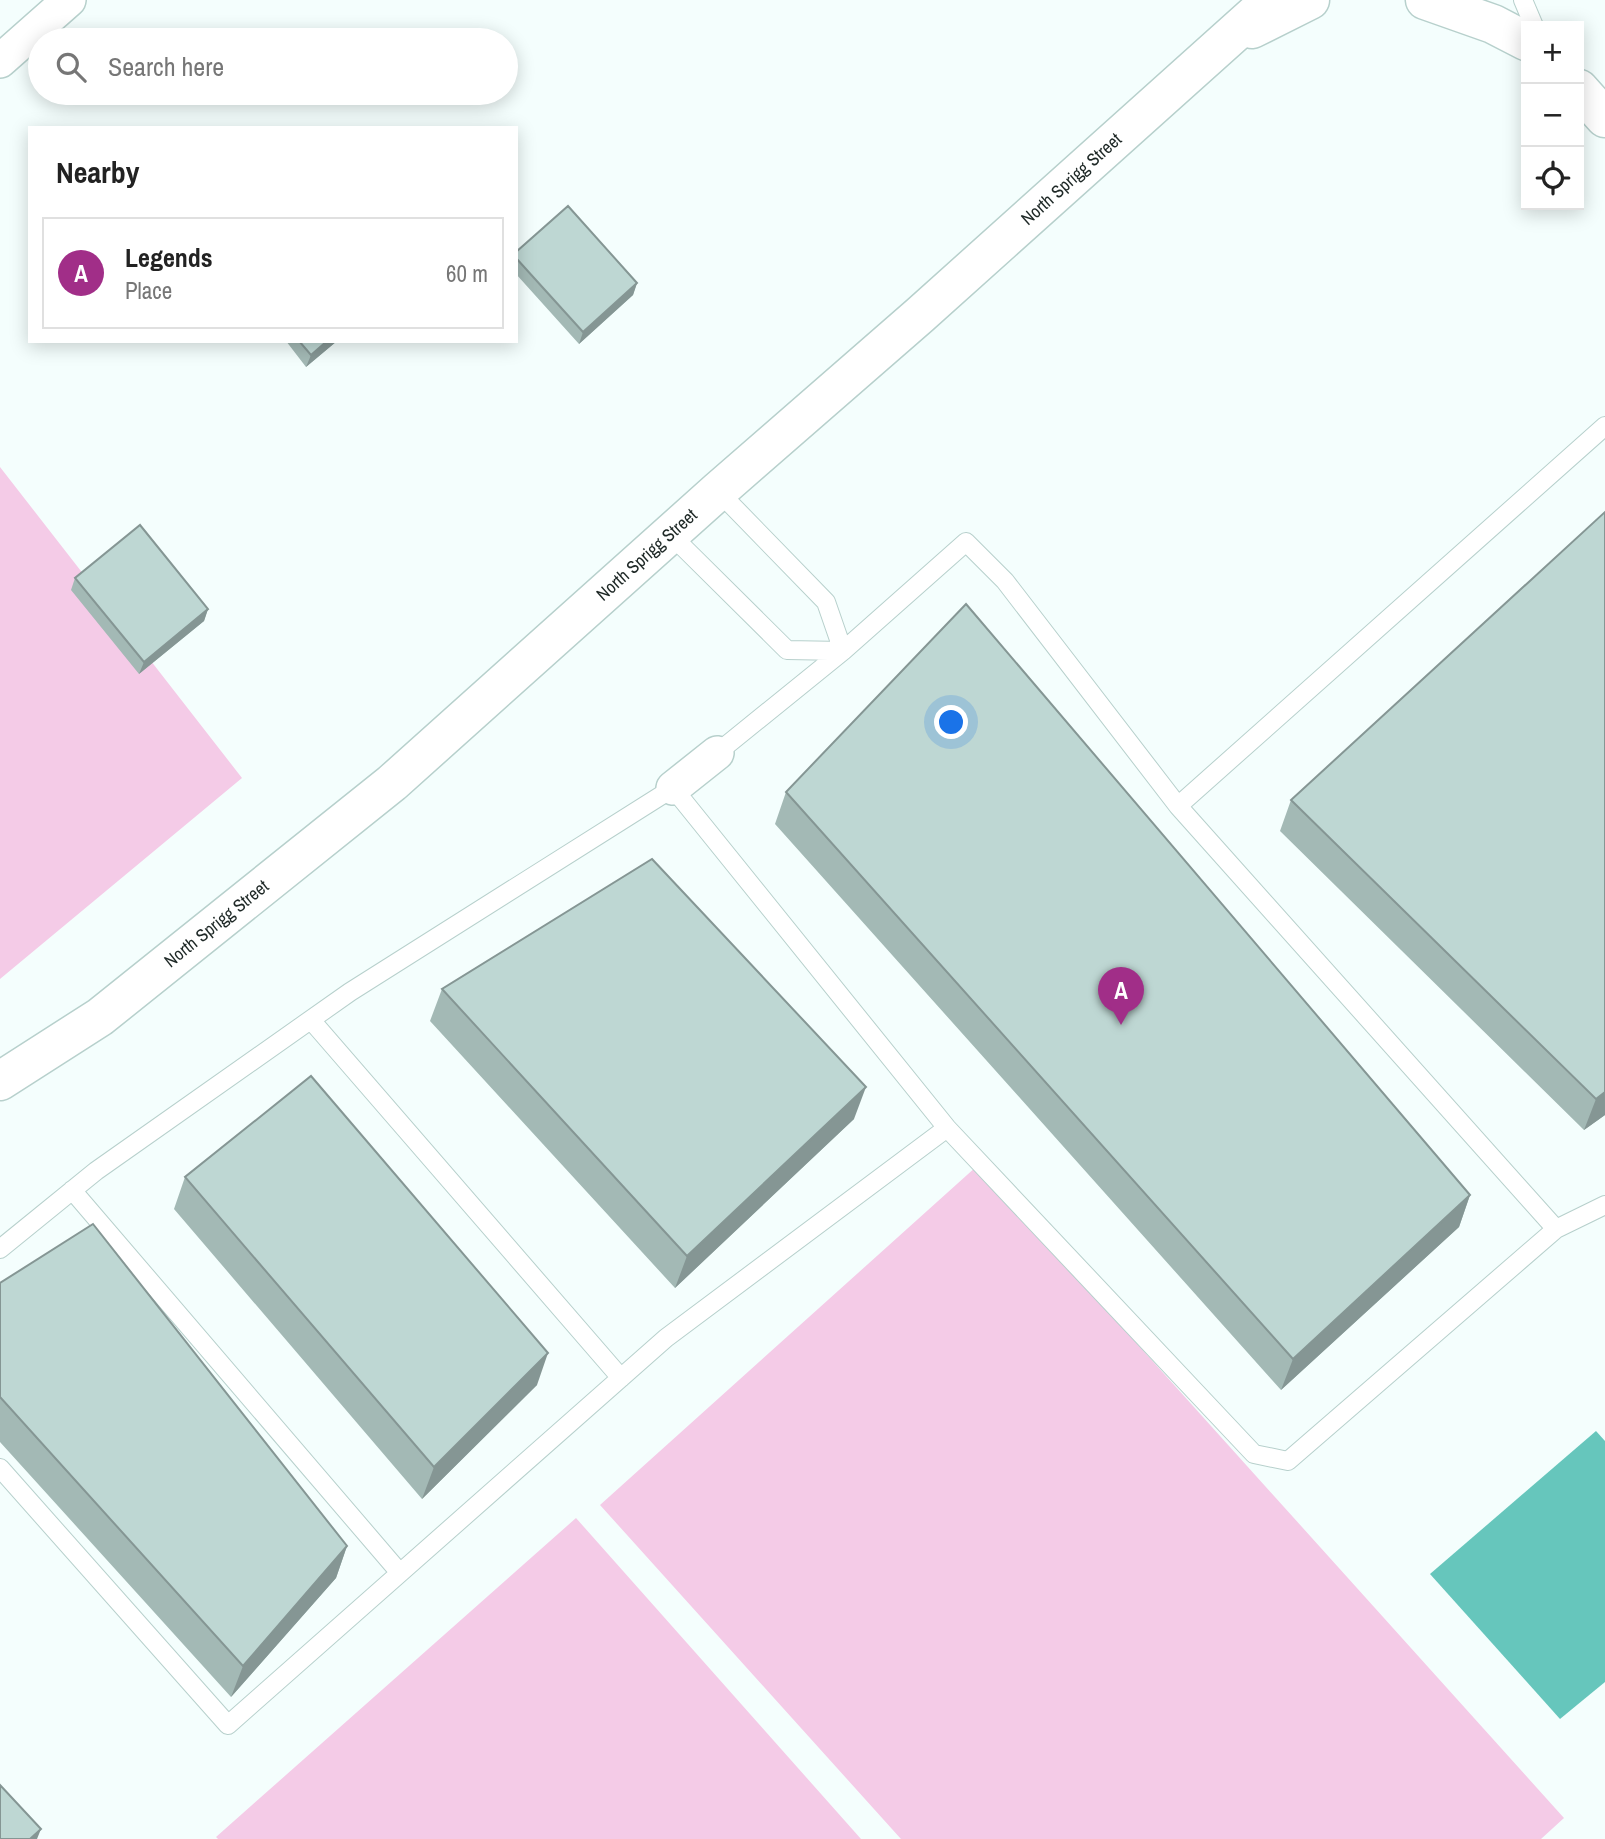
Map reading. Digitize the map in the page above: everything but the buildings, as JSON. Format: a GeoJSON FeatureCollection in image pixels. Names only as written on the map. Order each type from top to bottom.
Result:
{"type":"FeatureCollection","features":[{"type":"Feature","properties":{"kind":"main road"},"geometry":{"type":"LineString","coordinates":[[1222,44],[1252,0]]}},
{"type":"Feature","properties":{"kind":"main road","name":"North Sprigg Street"},"geometry":{"type":"LineString","coordinates":[[0,1081],[100,1017],[392,783],[1271,0]]}},
{"type":"Feature","properties":{"kind":"main road"},"geometry":{"type":"LineString","coordinates":[[1222,44],[1310,0]]}},
{"type":"Feature","properties":{"kind":"main road"},"geometry":{"type":"LineString","coordinates":[[1425,0],[1493,24],[1521,38]]}},
{"type":"Feature","properties":{"kind":"main road"},"geometry":{"type":"LineString","coordinates":[[1498,0],[1521,25]]}},
{"type":"Feature","properties":{"kind":"main road"},"geometry":{"type":"LineString","coordinates":[[1584,95],[1605,118]]}},
{"type":"Feature","properties":{"kind":"street"},"geometry":{"type":"LineString","coordinates":[[37,28],[69,0]]}},
{"type":"Feature","properties":{"kind":"street"},"geometry":{"type":"LineString","coordinates":[[0,61],[28,36]]}},
{"type":"Feature","properties":{"kind":"street"},"geometry":{"type":"LineString","coordinates":[[673,788],[717,753]]}},
{"type":"Feature","properties":{"kind":"lane"},"geometry":{"type":"LineString","coordinates":[[1523,0],[1532,21]]}},
{"type":"Feature","properties":{"kind":"lane"},"geometry":{"type":"LineString","coordinates":[[1178,806],[1605,426]]}},
{"type":"Feature","properties":{"kind":"lane"},"geometry":{"type":"LineString","coordinates":[[718,491],[826,602],[843,651]]}},
{"type":"Feature","properties":{"kind":"lane"},"geometry":{"type":"LineString","coordinates":[[670,534],[787,650],[843,651]]}},
{"type":"Feature","properties":{"kind":"lane"},"geometry":{"type":"LineString","coordinates":[[717,753],[843,651],[966,542],[1005,581],[1178,806],[1556,1229]]}},
{"type":"Feature","properties":{"kind":"lane"},"geometry":{"type":"LineString","coordinates":[[0,1249],[96,1171],[350,992],[673,788],[947,1128],[1254,1454],[1288,1461],[1556,1229],[1605,1205]]}},
{"type":"Feature","properties":{"kind":"lane"},"geometry":{"type":"LineString","coordinates":[[311,1020],[621,1378]]}},
{"type":"Feature","properties":{"kind":"lane"},"geometry":{"type":"LineString","coordinates":[[0,1468],[228,1725],[666,1338],[947,1128]]}},
{"type":"Feature","properties":{"kind":"lane"},"geometry":{"type":"LineString","coordinates":[[72,1191],[400,1573]]}},
{"type":"Feature","properties":{"kind":"shaded area"},"geometry":{"type":"Polygon","coordinates":[[[0,467],[242,778],[0,979],[0,467]]]}},
{"type":"Feature","properties":{"kind":"shaded area"},"geometry":{"type":"Polygon","coordinates":[[[977,1166],[1564,1818],[1541,1839],[901,1839],[600,1505],[977,1166]]]}},
{"type":"Feature","properties":{"kind":"shaded area"},"geometry":{"type":"Polygon","coordinates":[[[576,1518],[861,1839],[216,1837],[576,1518]]]}},
{"type":"Feature","properties":{"kind":"water"},"geometry":{"type":"Polygon","coordinates":[[[1596,1431],[1605,1441],[1605,1682],[1560,1719],[1430,1574],[1596,1431]]]}},
{"type":"Feature","properties":{"kind":"place","name":"Legends"},"geometry":{"type":"Point","coordinates":[1121,1025]}}]}
